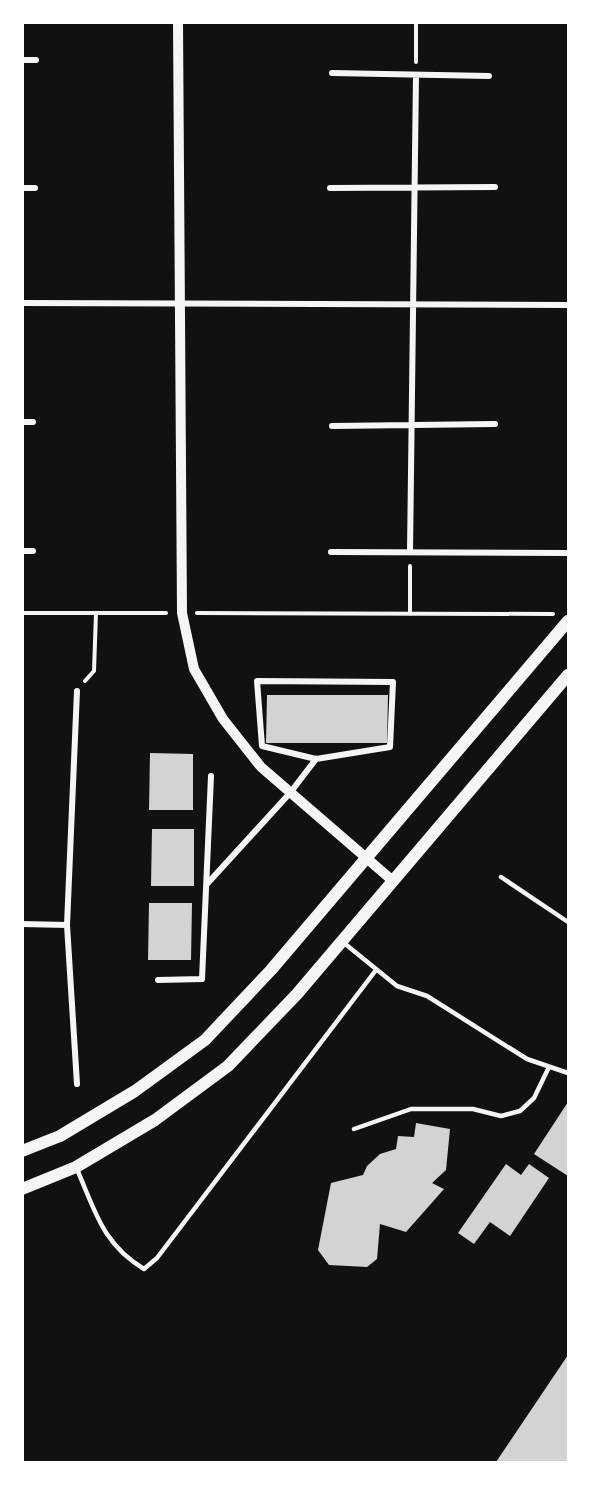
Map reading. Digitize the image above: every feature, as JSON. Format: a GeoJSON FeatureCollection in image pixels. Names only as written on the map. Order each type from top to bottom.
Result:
{"type":"FeatureCollection","features":[{"type":"Feature","properties":{"kind":"main road"},"geometry":{"type":"LineString","coordinates":[[22,1152],[60,1136],[135,1091],[205,1040],[271,970],[568,621]]}},
{"type":"Feature","properties":{"kind":"main road"},"geometry":{"type":"LineString","coordinates":[[22,1189],[75,1167],[155,1120],[228,1066],[297,993],[568,675]]}},
{"type":"Feature","properties":{"kind":"street"},"geometry":{"type":"LineString","coordinates":[[178,22],[182,613],[194,669],[223,719],[261,768],[393,881]]}},
{"type":"Feature","properties":{"kind":"street"},"geometry":{"type":"LineString","coordinates":[[22,60],[36,60]]}},
{"type":"Feature","properties":{"kind":"street"},"geometry":{"type":"LineString","coordinates":[[332,73],[489,76]]}},
{"type":"Feature","properties":{"kind":"street"},"geometry":{"type":"LineString","coordinates":[[410,552],[416,75]]}},
{"type":"Feature","properties":{"kind":"street"},"geometry":{"type":"LineString","coordinates":[[330,188],[495,187]]}},
{"type":"Feature","properties":{"kind":"street"},"geometry":{"type":"LineString","coordinates":[[22,188],[35,188]]}},
{"type":"Feature","properties":{"kind":"street"},"geometry":{"type":"LineString","coordinates":[[22,303],[568,305]]}},
{"type":"Feature","properties":{"kind":"street"},"geometry":{"type":"LineString","coordinates":[[22,422],[33,422]]}},
{"type":"Feature","properties":{"kind":"street"},"geometry":{"type":"LineString","coordinates":[[332,426],[495,424]]}},
{"type":"Feature","properties":{"kind":"street"},"geometry":{"type":"LineString","coordinates":[[22,551],[33,551]]}},
{"type":"Feature","properties":{"kind":"street"},"geometry":{"type":"LineString","coordinates":[[332,552],[568,553]]}},
{"type":"Feature","properties":{"kind":"street"},"geometry":{"type":"LineString","coordinates":[[206,885],[290,793],[316,759],[390,747],[393,682],[257,681],[262,746],[316,759]]}},
{"type":"Feature","properties":{"kind":"street"},"geometry":{"type":"LineString","coordinates":[[77,691],[67,925],[77,1084]]}},
{"type":"Feature","properties":{"kind":"street"},"geometry":{"type":"LineString","coordinates":[[158,980],[202,979],[211,776]]}},
{"type":"Feature","properties":{"kind":"street"},"geometry":{"type":"LineString","coordinates":[[22,924],[67,925]]}},
{"type":"Feature","properties":{"kind":"lane"},"geometry":{"type":"LineString","coordinates":[[501,877],[568,922]]}},
{"type":"Feature","properties":{"kind":"lane"},"geometry":{"type":"LineString","coordinates":[[341,942],[397,986],[427,996],[527,1059],[568,1073]]}},
{"type":"Feature","properties":{"kind":"lane"},"geometry":{"type":"LineString","coordinates":[[75,1167],[109,1241],[127,1259],[144,1269],[157,1258],[376,969]]}},
{"type":"Feature","properties":{"kind":"lane"},"geometry":{"type":"LineString","coordinates":[[354,1129],[411,1109],[473,1109],[501,1116],[520,1111],[534,1098],[549,1068]]}},
{"type":"Feature","properties":{"kind":"path"},"geometry":{"type":"LineString","coordinates":[[416,22],[416,75]]}},
{"type":"Feature","properties":{"kind":"path"},"geometry":{"type":"LineString","coordinates":[[410,552],[410,614]]}},
{"type":"Feature","properties":{"kind":"path"},"geometry":{"type":"LineString","coordinates":[[22,613],[557,614]]}},
{"type":"Feature","properties":{"kind":"path"},"geometry":{"type":"LineString","coordinates":[[77,691],[94,671],[96,613]]}},
{"type":"Feature","properties":{"kind":"building"},"geometry":{"type":"Polygon","coordinates":[[[267,695],[388,695],[387,743],[266,743],[267,695]]]}},
{"type":"Feature","properties":{"kind":"building"},"geometry":{"type":"Polygon","coordinates":[[[150,753],[193,754],[193,810],[149,810],[150,753]]]}},
{"type":"Feature","properties":{"kind":"building"},"geometry":{"type":"Polygon","coordinates":[[[152,829],[194,829],[194,886],[151,886],[152,829]]]}},
{"type":"Feature","properties":{"kind":"building"},"geometry":{"type":"Polygon","coordinates":[[[149,903],[192,903],[191,960],[148,960],[149,903]]]}},
{"type":"Feature","properties":{"kind":"building"},"geometry":{"type":"Polygon","coordinates":[[[568,1102],[568,1176],[534,1154],[568,1102]]]}},
{"type":"Feature","properties":{"kind":"building"},"geometry":{"type":"Polygon","coordinates":[[[416,1123],[450,1129],[446,1170],[432,1183],[444,1189],[406,1232],[380,1224],[377,1259],[367,1267],[329,1265],[318,1250],[331,1183],[363,1175],[367,1166],[380,1154],[396,1149],[398,1136],[414,1137],[416,1123]]]}},
{"type":"Feature","properties":{"kind":"building"},"geometry":{"type":"Polygon","coordinates":[[[506,1164],[521,1175],[529,1164],[549,1178],[510,1236],[490,1222],[474,1244],[458,1233],[506,1164]]]}},
{"type":"Feature","properties":{"kind":"building"},"geometry":{"type":"Polygon","coordinates":[[[568,1355],[568,1462],[496,1462],[568,1355]]]}}]}
